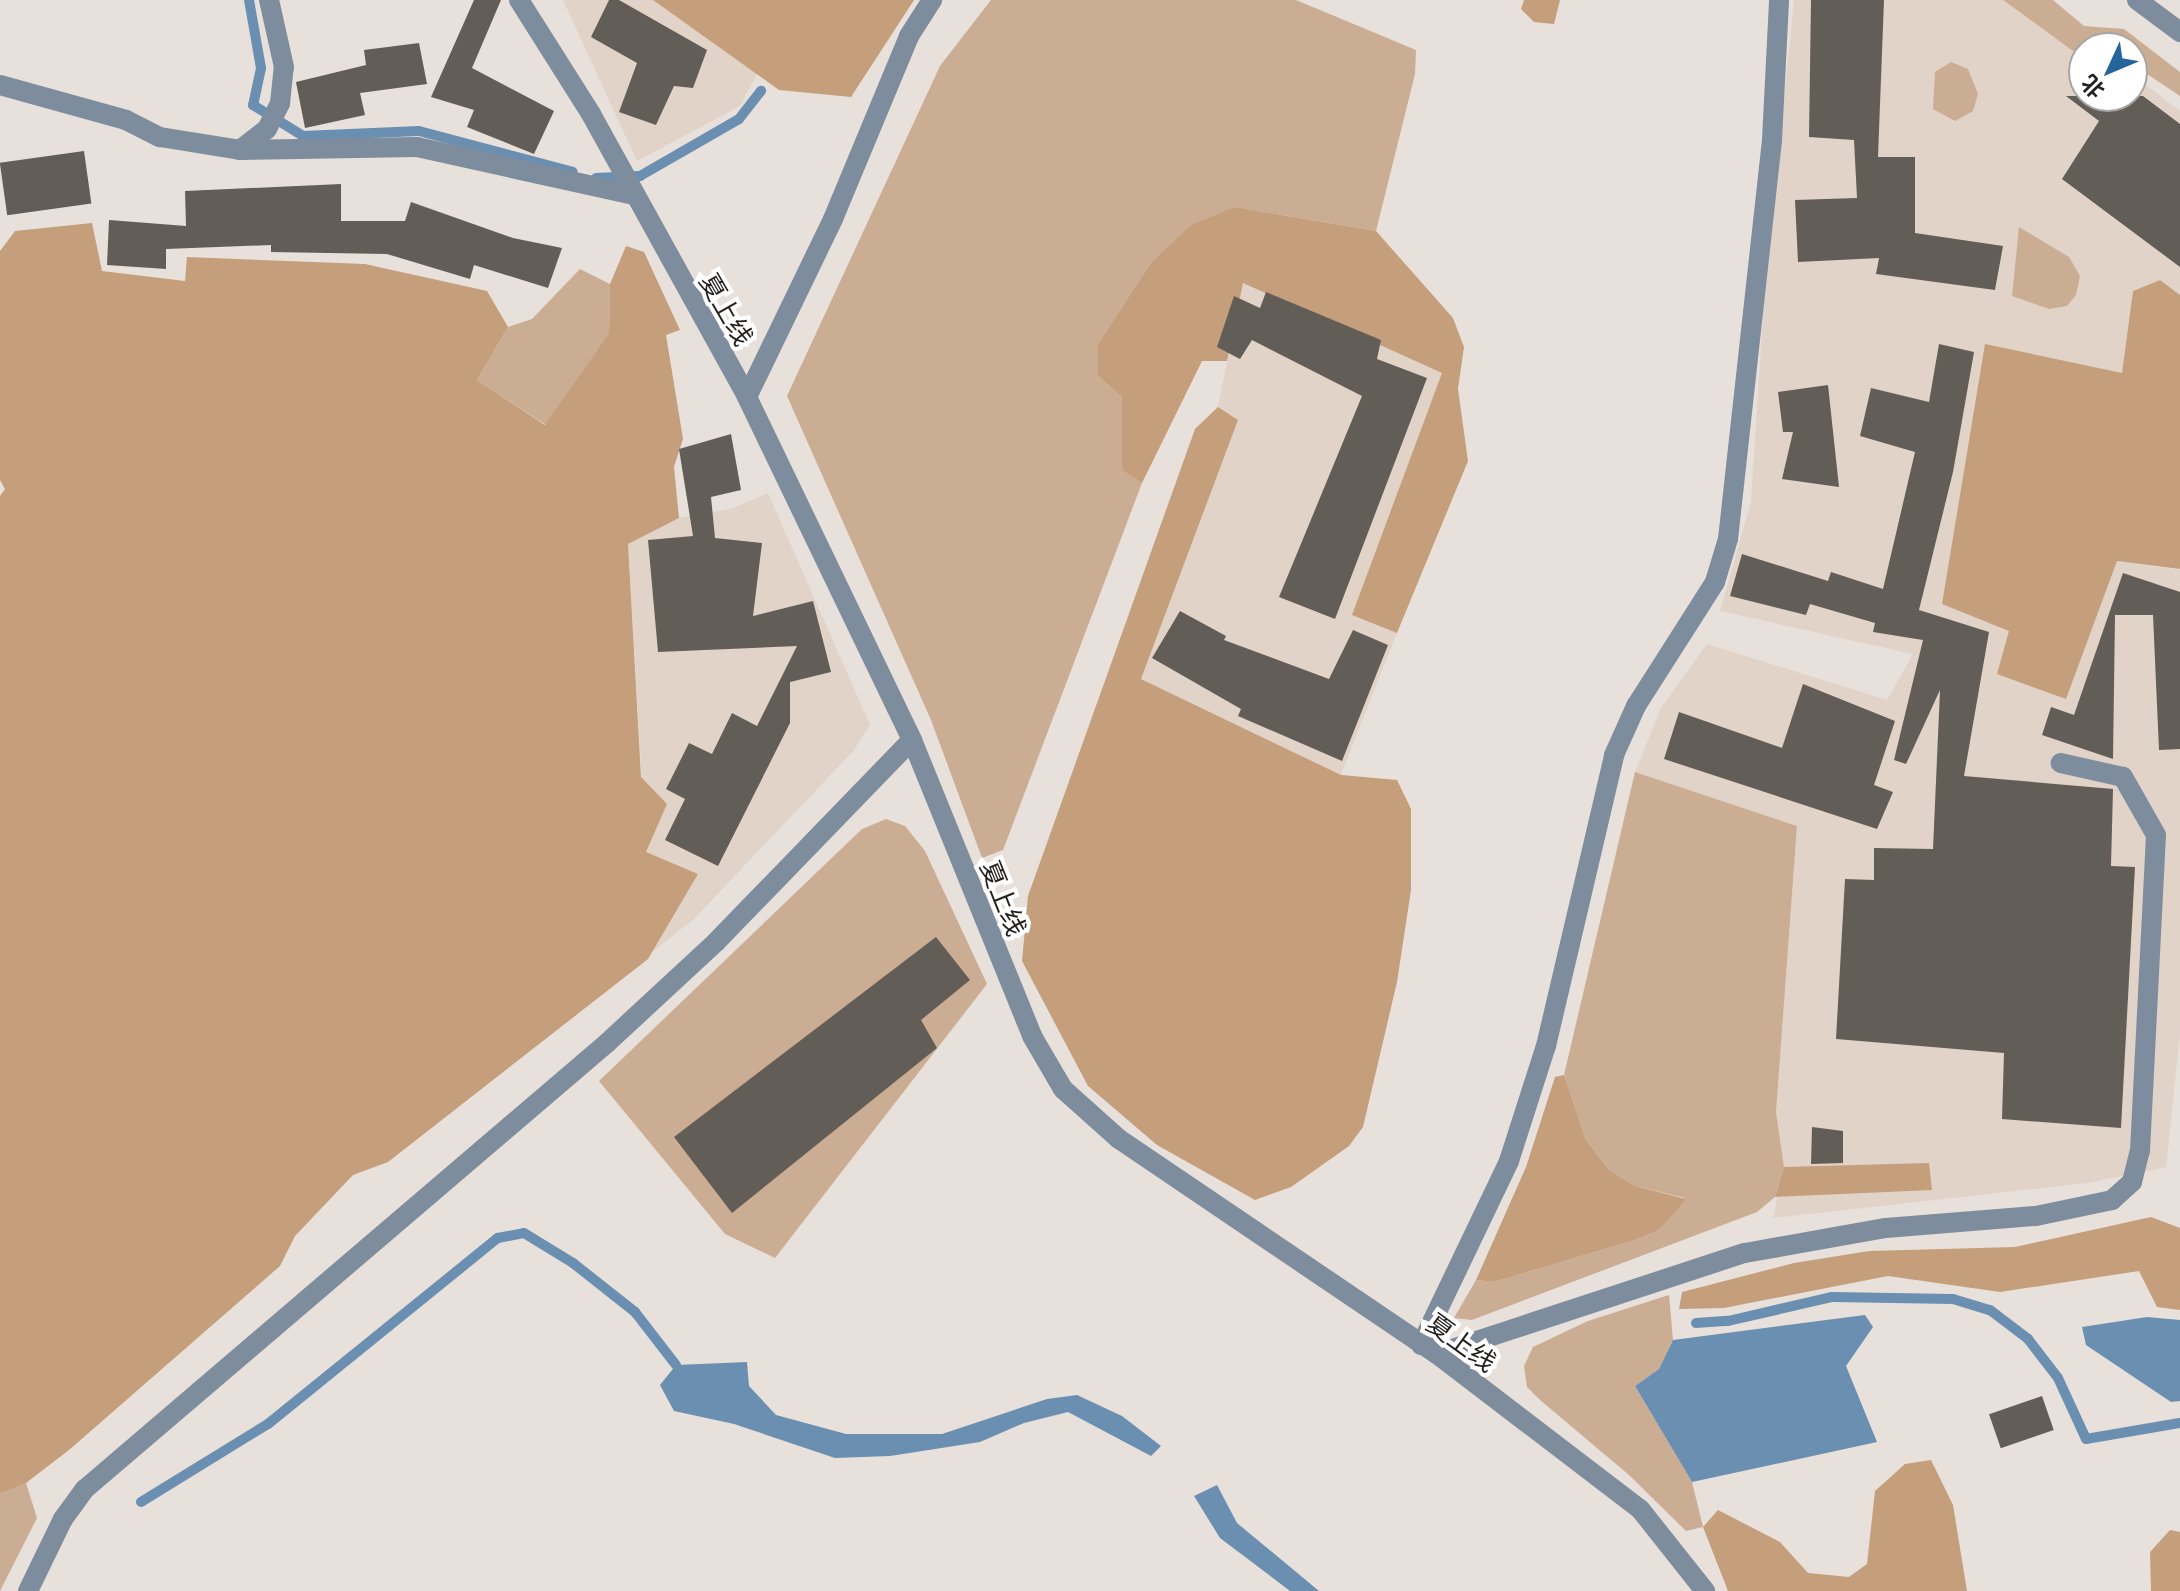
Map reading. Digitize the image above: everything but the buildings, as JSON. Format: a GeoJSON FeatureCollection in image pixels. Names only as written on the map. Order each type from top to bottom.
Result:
{"type":"FeatureCollection","features":[{"type":"Feature","properties":{"kind":"street"},"geometry":{"type":"LineString","coordinates":[[240,150],[267,129],[280,103],[284,67],[269,0]]}},
{"type":"Feature","properties":{"kind":"street","name":"夏上线"},"geometry":{"type":"LineString","coordinates":[[519,0],[591,114],[747,397],[912,740],[1032,1036],[1063,1089],[1119,1139],[1429,1349],[1640,1509],[1705,1591]]}},
{"type":"Feature","properties":{"kind":"street"},"geometry":{"type":"LineString","coordinates":[[747,397],[833,219],[909,36],[932,0]]}},
{"type":"Feature","properties":{"kind":"street"},"geometry":{"type":"LineString","coordinates":[[1429,1349],[1518,1133],[1546,1046],[1614,755],[1636,706],[1715,582],[1728,539],[1772,140],[1779,0]]}},
{"type":"Feature","properties":{"kind":"street"},"geometry":{"type":"LineString","coordinates":[[2137,0],[2180,32]]}},
{"type":"Feature","properties":{"kind":"street"},"geometry":{"type":"LineString","coordinates":[[0,85],[126,120],[160,137],[240,150],[417,147],[633,195]]}},
{"type":"Feature","properties":{"kind":"street"},"geometry":{"type":"LineString","coordinates":[[28,1591],[63,1519],[85,1489],[607,1043],[716,942],[912,740]]}},
{"type":"Feature","properties":{"kind":"street"},"geometry":{"type":"LineString","coordinates":[[1429,1349],[1745,1253],[1886,1228],[2036,1216],[2112,1200],[2132,1182],[2140,1151],[2156,835],[2123,777],[2061,763]]}},
{"type":"Feature","properties":{"kind":"shaded area"},"geometry":{"type":"Polygon","coordinates":[[[563,0],[653,0],[757,74],[740,106],[637,161],[563,0]]]}},
{"type":"Feature","properties":{"kind":"shaded area"},"geometry":{"type":"Polygon","coordinates":[[[653,0],[914,0],[851,97],[779,90],[653,0]]]}},
{"type":"Feature","properties":{"kind":"shaded area"},"geometry":{"type":"Polygon","coordinates":[[[991,0],[1296,0],[1416,50],[1415,74],[1376,231],[1235,207],[1150,264],[1098,344],[1098,376],[1122,397],[1123,470],[1142,483],[1003,850],[982,858],[931,720],[787,396],[940,66],[991,0]]]}},
{"type":"Feature","properties":{"kind":"shaded area"},"geometry":{"type":"Polygon","coordinates":[[[1524,0],[1560,0],[1554,24],[1534,22],[1521,9],[1524,0]]]}},
{"type":"Feature","properties":{"kind":"shaded area"},"geometry":{"type":"Polygon","coordinates":[[[1794,0],[2003,0],[2068,47],[2068,112],[2148,112],[2148,86],[2180,111],[2180,295],[2160,280],[2133,291],[2122,373],[2117,561],[2180,570],[2180,1034],[2166,1167],[2088,1183],[1773,1218],[1784,1167],[1776,1112],[1797,826],[1635,772],[1661,708],[1707,644],[1887,700],[1913,654],[1720,611],[1751,502],[1764,300],[1794,0]]]}},
{"type":"Feature","properties":{"kind":"shaded area"},"geometry":{"type":"Polygon","coordinates":[[[2003,0],[2053,0],[2084,26],[2124,29],[2128,32],[2068,32],[2068,47],[2003,0]]]}},
{"type":"Feature","properties":{"kind":"shaded area"},"geometry":{"type":"Polygon","coordinates":[[[2148,47],[2180,72],[2180,96],[2148,75],[2148,47]]]}},
{"type":"Feature","properties":{"kind":"shaded area"},"geometry":{"type":"Polygon","coordinates":[[[1951,62],[1968,69],[1978,94],[1973,111],[1955,121],[1933,109],[1935,72],[1951,62]]]}},
{"type":"Feature","properties":{"kind":"shaded area"},"geometry":{"type":"Polygon","coordinates":[[[1235,207],[1376,231],[1453,318],[1464,347],[1458,389],[1468,461],[1397,633],[1352,615],[1442,373],[1243,283],[1227,361],[1202,361],[1142,483],[1122,470],[1122,397],[1098,376],[1098,344],[1150,264],[1191,225],[1235,207]]]}},
{"type":"Feature","properties":{"kind":"shaded area"},"geometry":{"type":"Polygon","coordinates":[[[92,223],[102,271],[185,281],[187,257],[365,264],[487,291],[508,327],[477,380],[545,425],[609,333],[610,284],[626,246],[644,252],[680,330],[666,335],[683,439],[674,467],[679,518],[628,544],[641,777],[667,804],[646,852],[698,874],[648,959],[388,1162],[353,1175],[295,1236],[280,1266],[69,1450],[26,1483],[0,1493],[0,496],[5,489],[0,480],[0,251],[15,231],[92,223]]]}},
{"type":"Feature","properties":{"kind":"shaded area"},"geometry":{"type":"Polygon","coordinates":[[[2019,227],[2069,257],[2080,276],[2076,295],[2067,306],[2049,309],[2012,296],[2019,227]]]}},
{"type":"Feature","properties":{"kind":"shaded area"},"geometry":{"type":"Polygon","coordinates":[[[580,269],[610,284],[609,333],[546,425],[477,380],[508,327],[532,319],[580,269]]]}},
{"type":"Feature","properties":{"kind":"shaded area"},"geometry":{"type":"Polygon","coordinates":[[[2160,280],[2180,295],[2180,569],[2117,561],[2066,699],[1997,674],[2009,631],[1942,604],[1985,344],[2122,373],[2133,291],[2160,280]]]}},
{"type":"Feature","properties":{"kind":"shaded area"},"geometry":{"type":"Polygon","coordinates":[[[1243,283],[1442,373],[1353,614],[1397,633],[1341,775],[1141,679],[1238,420],[1218,407],[1243,283]]]}},
{"type":"Feature","properties":{"kind":"shaded area"},"geometry":{"type":"Polygon","coordinates":[[[1218,407],[1238,420],[1141,679],[1341,775],[1397,780],[1411,809],[1411,890],[1397,982],[1363,1127],[1349,1146],[1291,1187],[1255,1200],[1157,1145],[1088,1086],[1022,961],[1028,896],[1195,429],[1218,407]]]}},
{"type":"Feature","properties":{"kind":"shaded area"},"geometry":{"type":"Polygon","coordinates":[[[768,493],[870,725],[854,750],[694,919],[652,952],[698,874],[646,853],[628,544],[679,518],[731,509],[768,493]]]}},
{"type":"Feature","properties":{"kind":"shaded area"},"geometry":{"type":"Polygon","coordinates":[[[1635,772],[1797,826],[1776,1112],[1784,1167],[1775,1197],[1757,1212],[1472,1320],[1454,1318],[1476,1280],[1494,1282],[1635,1240],[1659,1230],[1685,1198],[1635,1186],[1609,1170],[1586,1140],[1564,1075],[1635,772]]]}},
{"type":"Feature","properties":{"kind":"shaded area"},"geometry":{"type":"Polygon","coordinates":[[[886,819],[905,826],[925,851],[987,984],[775,1258],[725,1234],[599,1081],[862,829],[886,819]]]}},
{"type":"Feature","properties":{"kind":"shaded area"},"geometry":{"type":"Polygon","coordinates":[[[1564,1075],[1586,1140],[1609,1170],[1635,1186],[1686,1199],[1659,1230],[1635,1240],[1494,1282],[1476,1280],[1526,1167],[1555,1077],[1564,1075]]]}},
{"type":"Feature","properties":{"kind":"shaded area"},"geometry":{"type":"Polygon","coordinates":[[[1929,1163],[1932,1190],[1775,1197],[1784,1167],[1929,1163]]]}},
{"type":"Feature","properties":{"kind":"shaded area"},"geometry":{"type":"Polygon","coordinates":[[[2151,1217],[2180,1228],[2180,1310],[2157,1307],[2139,1271],[2000,1292],[1888,1276],[1724,1308],[1679,1309],[1682,1292],[1794,1263],[1869,1251],[2015,1247],[2151,1217]]]}},
{"type":"Feature","properties":{"kind":"shaded area"},"geometry":{"type":"Polygon","coordinates":[[[1669,1295],[1673,1340],[1659,1369],[1635,1386],[1692,1482],[1703,1527],[1686,1531],[1629,1475],[1527,1387],[1524,1366],[1533,1347],[1588,1321],[1669,1295]]]}},
{"type":"Feature","properties":{"kind":"shaded area"},"geometry":{"type":"Polygon","coordinates":[[[1931,1460],[1953,1505],[1967,1591],[1728,1591],[1703,1527],[1718,1510],[1780,1542],[1808,1573],[1849,1577],[1867,1564],[1875,1491],[1905,1464],[1931,1460]]]}},
{"type":"Feature","properties":{"kind":"shaded area"},"geometry":{"type":"Polygon","coordinates":[[[26,1483],[37,1518],[0,1591],[0,1492],[26,1483]]]}},
{"type":"Feature","properties":{"kind":"shaded area"},"geometry":{"type":"Polygon","coordinates":[[[2170,1530],[2180,1532],[2180,1591],[2151,1591],[2150,1552],[2170,1530]]]}},
{"type":"Feature","properties":{"kind":"water"},"geometry":{"type":"Polygon","coordinates":[[[1865,1315],[1873,1327],[1846,1366],[1877,1442],[1692,1482],[1635,1386],[1659,1369],[1673,1340],[1865,1315]]]}},
{"type":"Feature","properties":{"kind":"water"},"geometry":{"type":"Polygon","coordinates":[[[2147,1317],[2180,1320],[2180,1401],[2171,1402],[2086,1345],[2082,1327],[2147,1317]]]}},
{"type":"Feature","properties":{"kind":"water"},"geometry":{"type":"Polygon","coordinates":[[[747,1362],[749,1386],[776,1415],[846,1434],[942,1434],[1047,1399],[1077,1395],[1122,1416],[1161,1446],[1151,1456],[1068,1412],[1024,1423],[980,1442],[890,1456],[835,1458],[734,1424],[674,1411],[660,1385],[676,1365],[747,1362]]]}},
{"type":"Feature","properties":{"kind":"water"},"geometry":{"type":"Polygon","coordinates":[[[1217,1485],[1237,1523],[1319,1591],[1290,1591],[1220,1538],[1194,1496],[1217,1485]]]}},
{"type":"Feature","properties":{"kind":"waterway"},"geometry":{"type":"LineString","coordinates":[[249,0],[261,68],[253,105],[303,136],[419,131],[573,172]]}},
{"type":"Feature","properties":{"kind":"waterway"},"geometry":{"type":"LineString","coordinates":[[596,178],[640,176],[739,119],[761,91]]}},
{"type":"Feature","properties":{"kind":"waterway"},"geometry":{"type":"LineString","coordinates":[[141,1502],[268,1424],[498,1238],[524,1233],[573,1263],[635,1312],[676,1365]]}},
{"type":"Feature","properties":{"kind":"waterway"},"geometry":{"type":"LineString","coordinates":[[1696,1323],[1728,1321],[1832,1297],[1953,1299],[1990,1310],[2028,1339],[2058,1378],[2086,1439],[2180,1423]]}}]}
